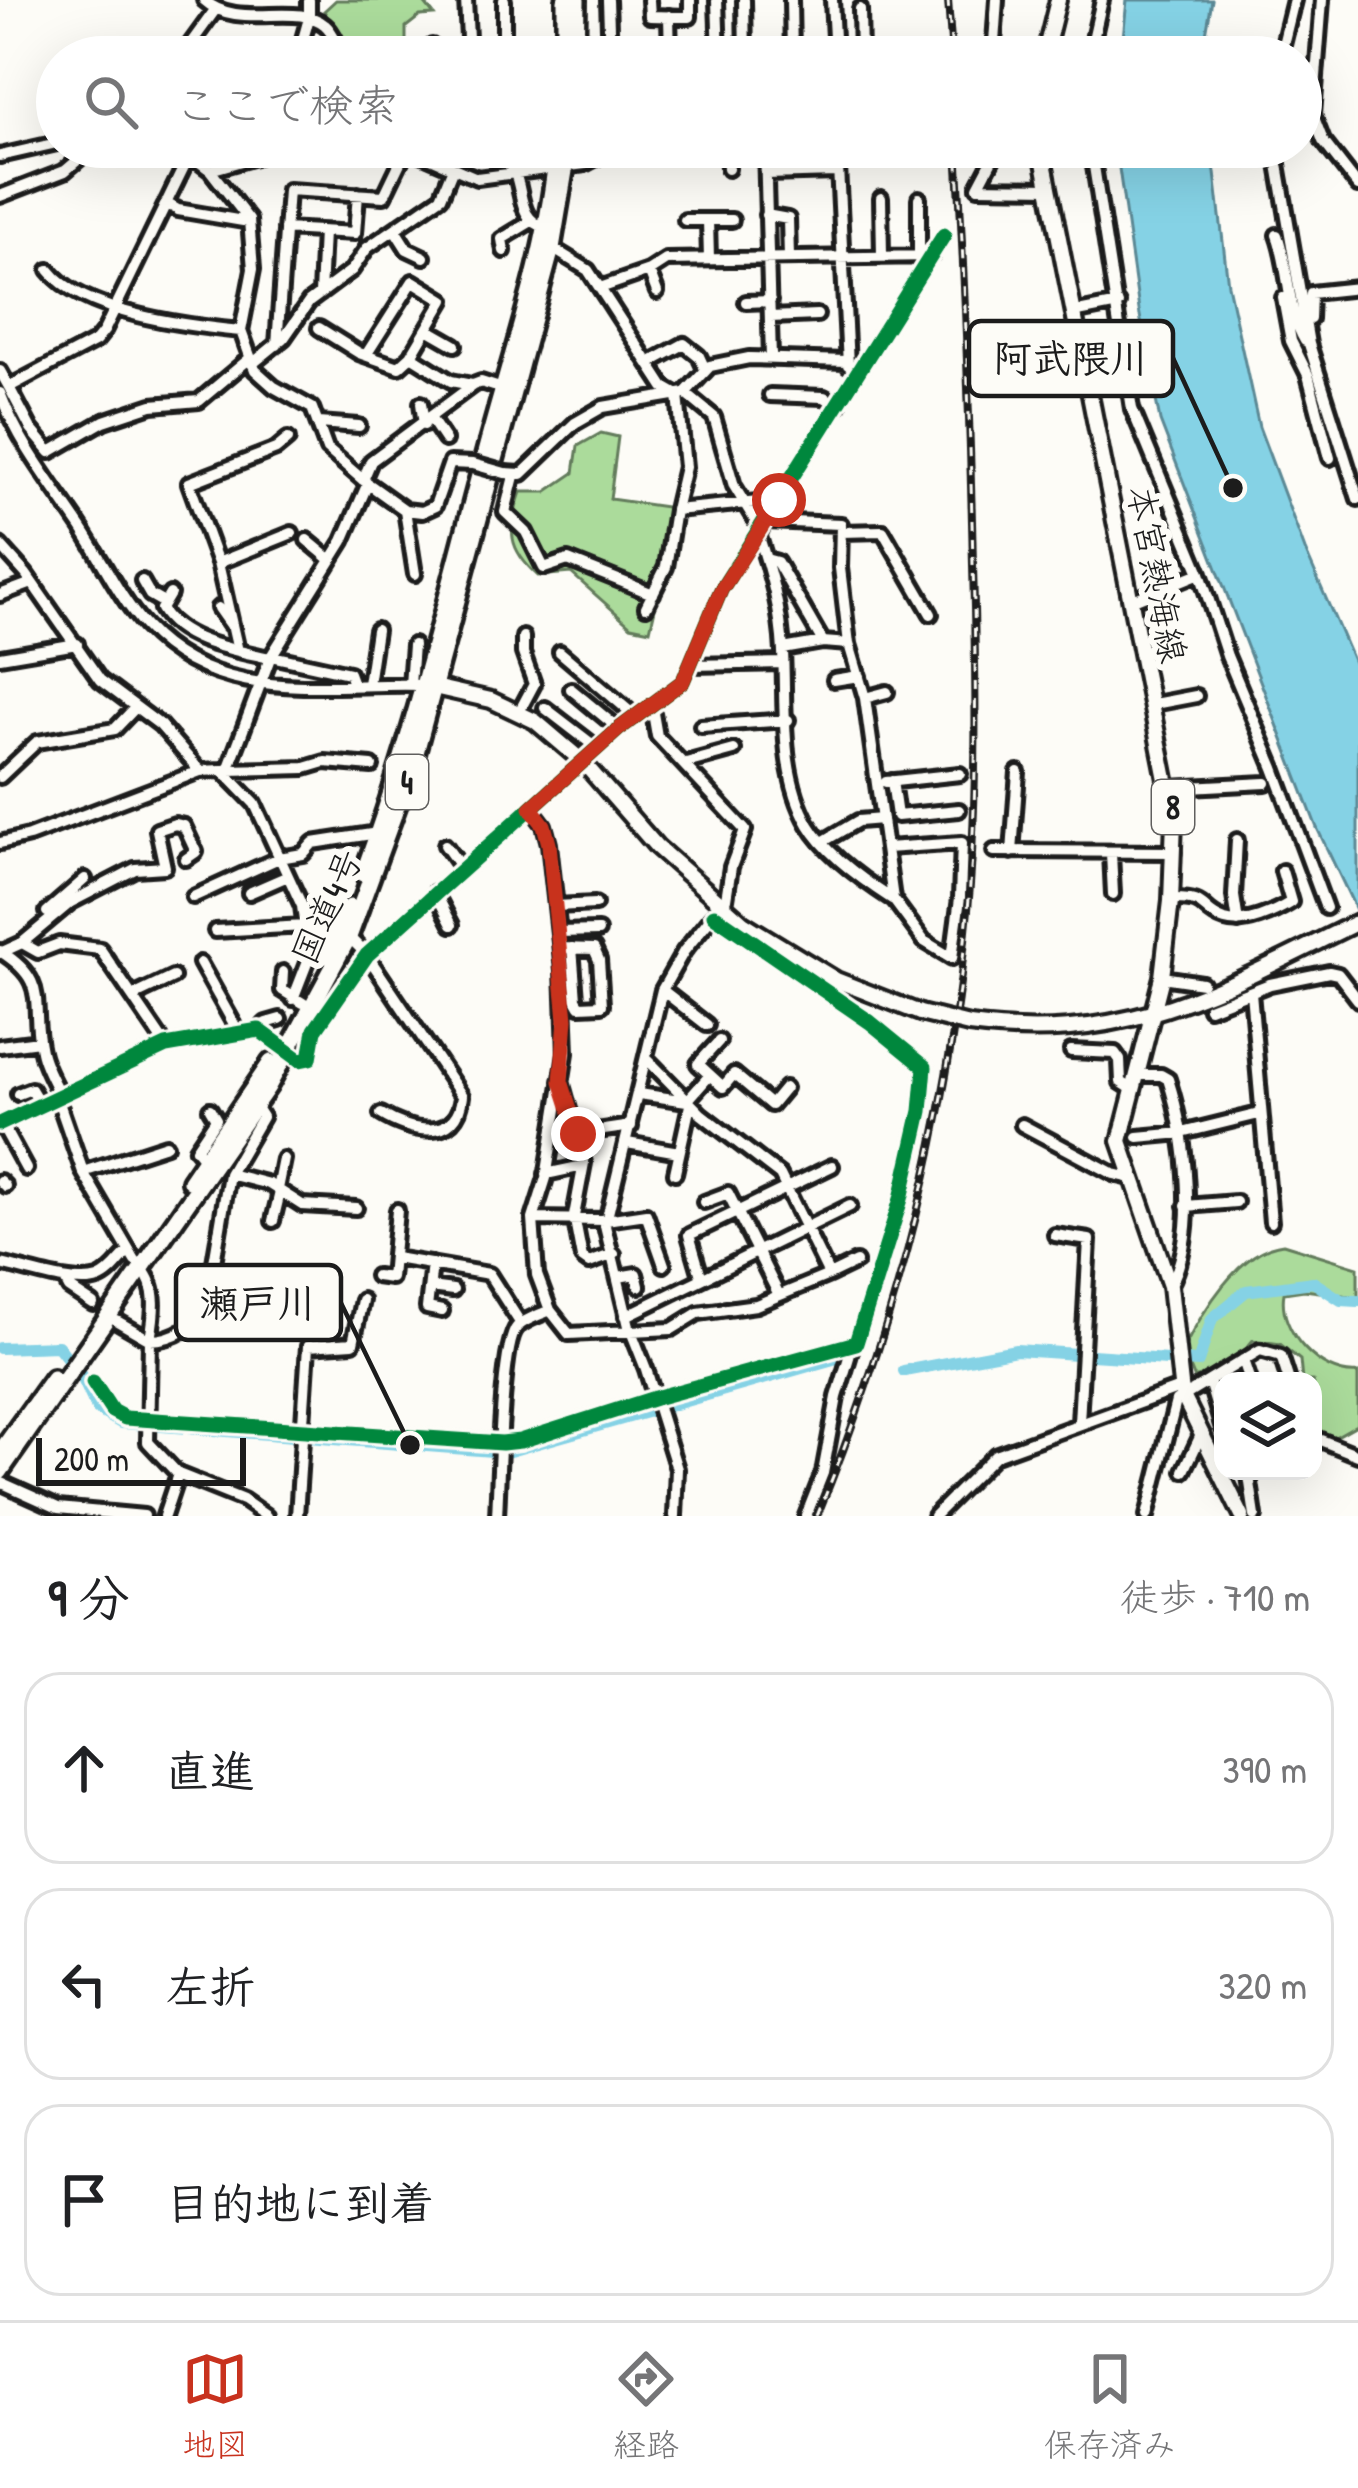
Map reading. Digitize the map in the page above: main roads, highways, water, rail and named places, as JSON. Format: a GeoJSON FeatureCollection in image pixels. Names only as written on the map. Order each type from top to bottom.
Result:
{"type":"FeatureCollection","features":[{"type":"Feature","properties":{"kind":"highway"},"geometry":{"type":"LineString","coordinates":[[565,0],[568,36]]}},
{"type":"Feature","properties":{"kind":"highway"},"geometry":{"type":"LineString","coordinates":[[572,36],[577,0]]}},
{"type":"Feature","properties":{"kind":"highway","name":"国道4号"},"geometry":{"type":"LineString","coordinates":[[509,390],[537,224],[560,168]]}},
{"type":"Feature","properties":{"kind":"highway","name":"国道4号"},"geometry":{"type":"LineString","coordinates":[[0,1472],[135,1261],[286,1048],[298,1001],[347,914],[378,833],[552,248],[561,168]]}},
{"type":"Feature","properties":{"kind":"highway","name":"国道4号"},"geometry":{"type":"LineString","coordinates":[[135,1261],[255,1106],[349,937],[390,834],[422,686]]}},
{"type":"Feature","properties":{"kind":"highway","name":"国道4号"},"geometry":{"type":"LineString","coordinates":[[0,1452],[61,1376]]}},
{"type":"Feature","properties":{"kind":"main road"},"geometry":{"type":"LineString","coordinates":[[1047,36],[1058,0]]}},
{"type":"Feature","properties":{"kind":"main road","name":"本宮熱海線"},"geometry":{"type":"LineString","coordinates":[[1045,168],[1154,704],[1169,788],[1174,852],[1162,977],[1120,1132],[1131,1178],[1170,1286],[1181,1388],[1242,1516]]}},
{"type":"Feature","properties":{"kind":"main road"},"geometry":{"type":"LineString","coordinates":[[422,686],[491,700],[519,712],[582,761],[718,911],[836,980],[920,1013],[1005,1030],[1088,1028],[1152,1016],[1216,991],[1358,922]]}},
{"type":"Feature","properties":{"kind":"water"},"geometry":{"type":"Polygon","coordinates":[[[1127,0],[1212,0],[1206,36],[1123,36],[1127,0]]]}},
{"type":"Feature","properties":{"kind":"water"},"geometry":{"type":"Polygon","coordinates":[[[1119,168],[1214,168],[1228,285],[1259,427],[1358,672],[1358,914],[1317,828],[1160,421],[1119,168]]]}},
{"type":"Feature","properties":{"kind":"waterway"},"geometry":{"type":"LineString","coordinates":[[904,1371],[1016,1350],[1198,1362],[1212,1319],[1246,1291],[1313,1282],[1341,1300],[1358,1301]]}},
{"type":"Feature","properties":{"kind":"waterway"},"geometry":{"type":"LineString","coordinates":[[0,1348],[58,1346],[82,1377],[97,1409],[121,1423],[506,1452],[851,1354]]}},
{"type":"Feature","properties":{"kind":"railway"},"geometry":{"type":"LineString","coordinates":[[948,0],[951,36]]}},
{"type":"Feature","properties":{"kind":"railway"},"geometry":{"type":"LineString","coordinates":[[817,1516],[872,1369],[915,1218],[948,1065],[968,910],[975,651],[958,168]]}},
{"type":"Feature","properties":{"kind":"place","name":"阿武隈川"},"geometry":{"type":"Point","coordinates":[1233,488]}},
{"type":"Feature","properties":{"kind":"place","name":"瀬戸川"},"geometry":{"type":"Point","coordinates":[410,1445]}}]}
